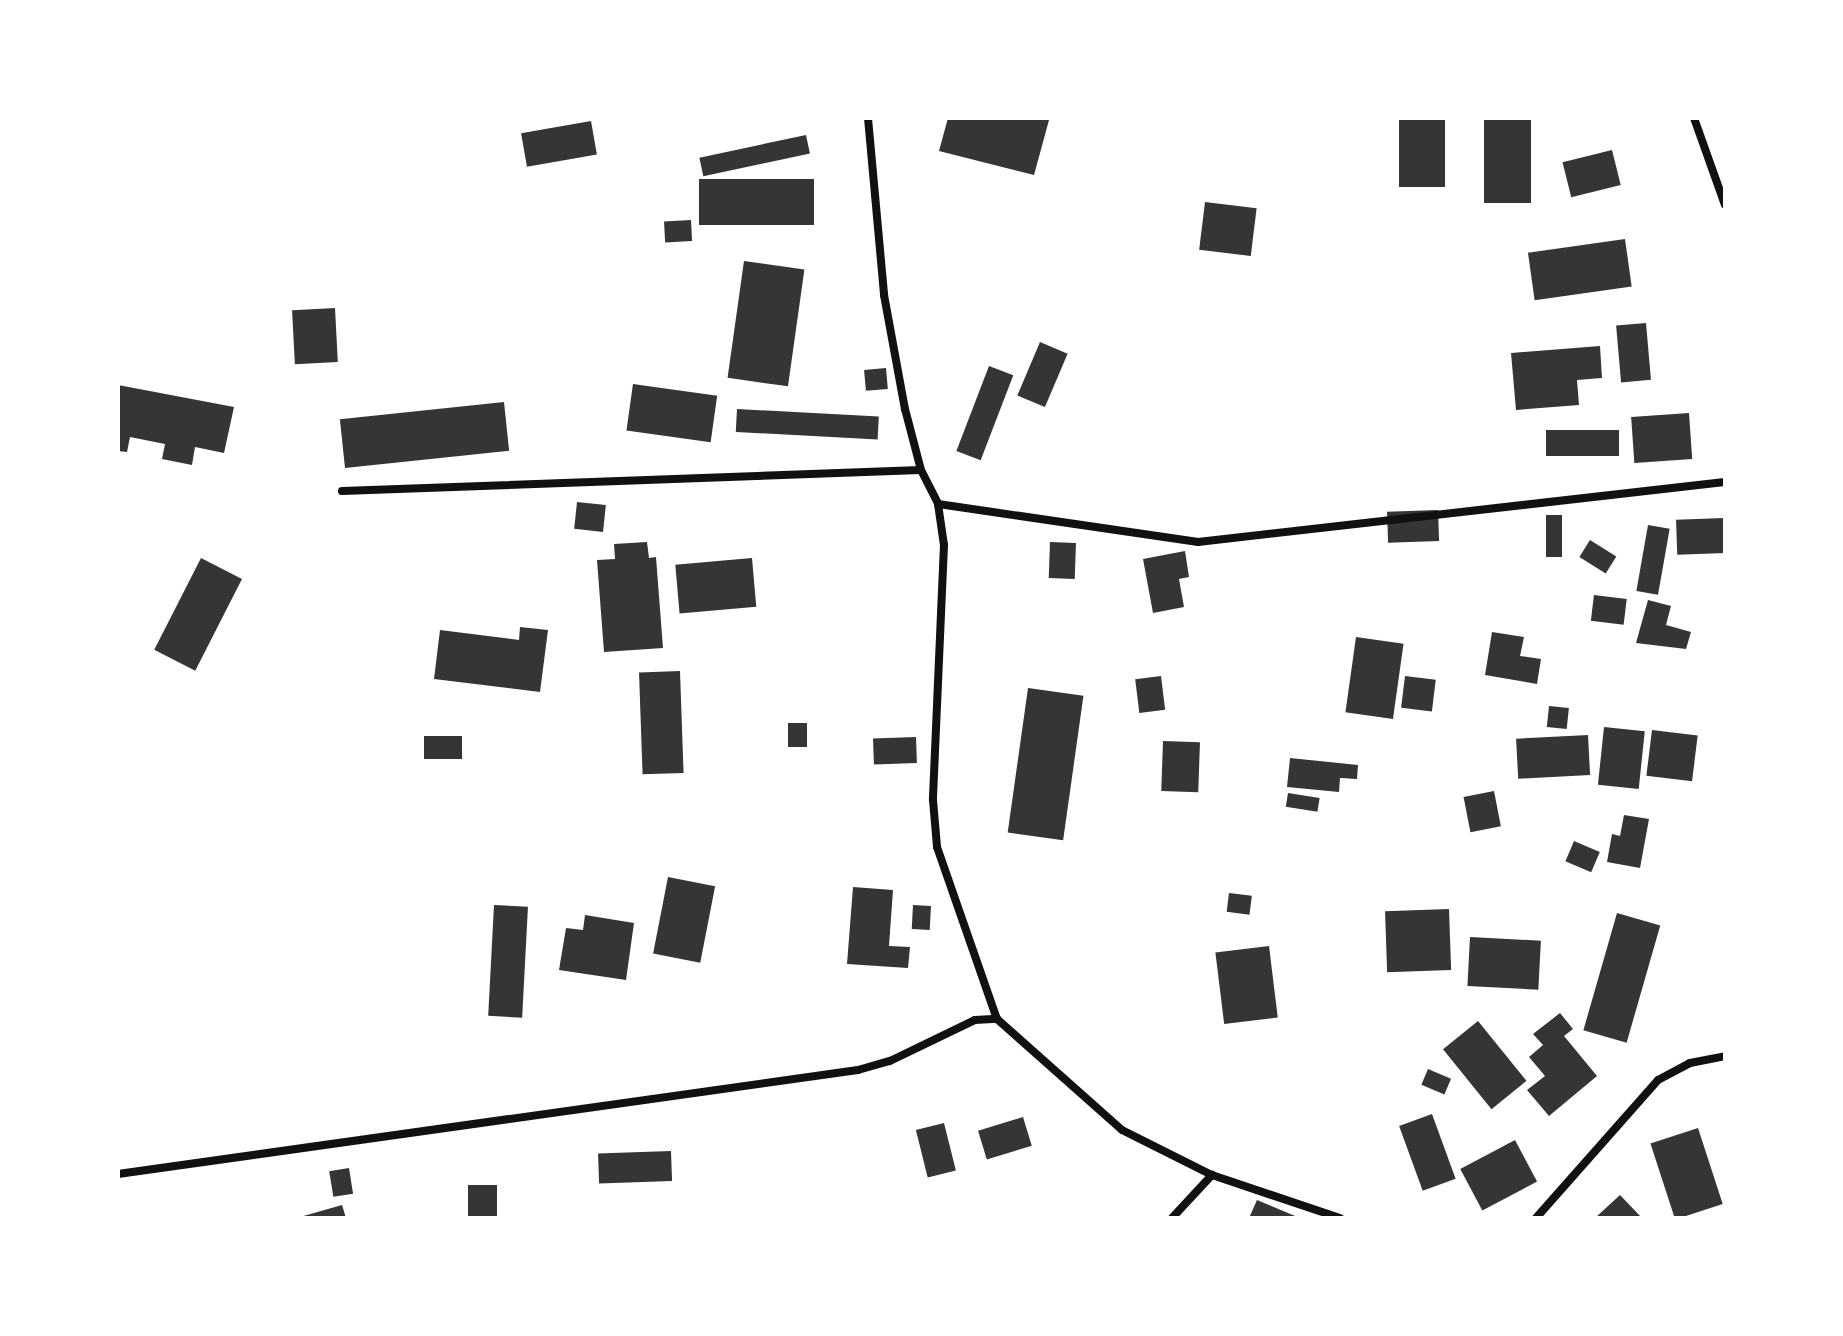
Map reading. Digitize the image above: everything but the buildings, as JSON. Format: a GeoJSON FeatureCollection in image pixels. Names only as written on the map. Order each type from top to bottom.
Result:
{"type":"FeatureCollection","features":[{"type":"Feature","properties":{"kind":"street"},"geometry":{"type":"LineString","coordinates":[[868,118],[884,295],[921,470],[938,504],[944,545],[933,800],[937,847],[997,1019],[1122,1130],[1212,1175],[1340,1218]]}},
{"type":"Feature","properties":{"kind":"street"},"geometry":{"type":"LineString","coordinates":[[1694,118],[1725,205]]}},
{"type":"Feature","properties":{"kind":"street"},"geometry":{"type":"LineString","coordinates":[[342,491],[921,470]]}},
{"type":"Feature","properties":{"kind":"street"},"geometry":{"type":"LineString","coordinates":[[938,504],[1198,542],[1725,482]]}},
{"type":"Feature","properties":{"kind":"street"},"geometry":{"type":"LineString","coordinates":[[118,1174],[858,1070],[890,1061],[975,1020],[997,1019]]}},
{"type":"Feature","properties":{"kind":"street"},"geometry":{"type":"LineString","coordinates":[[1536,1218],[1658,1080],[1690,1063],[1725,1056]]}},
{"type":"Feature","properties":{"kind":"street"},"geometry":{"type":"LineString","coordinates":[[1172,1218],[1212,1175]]}}]}
